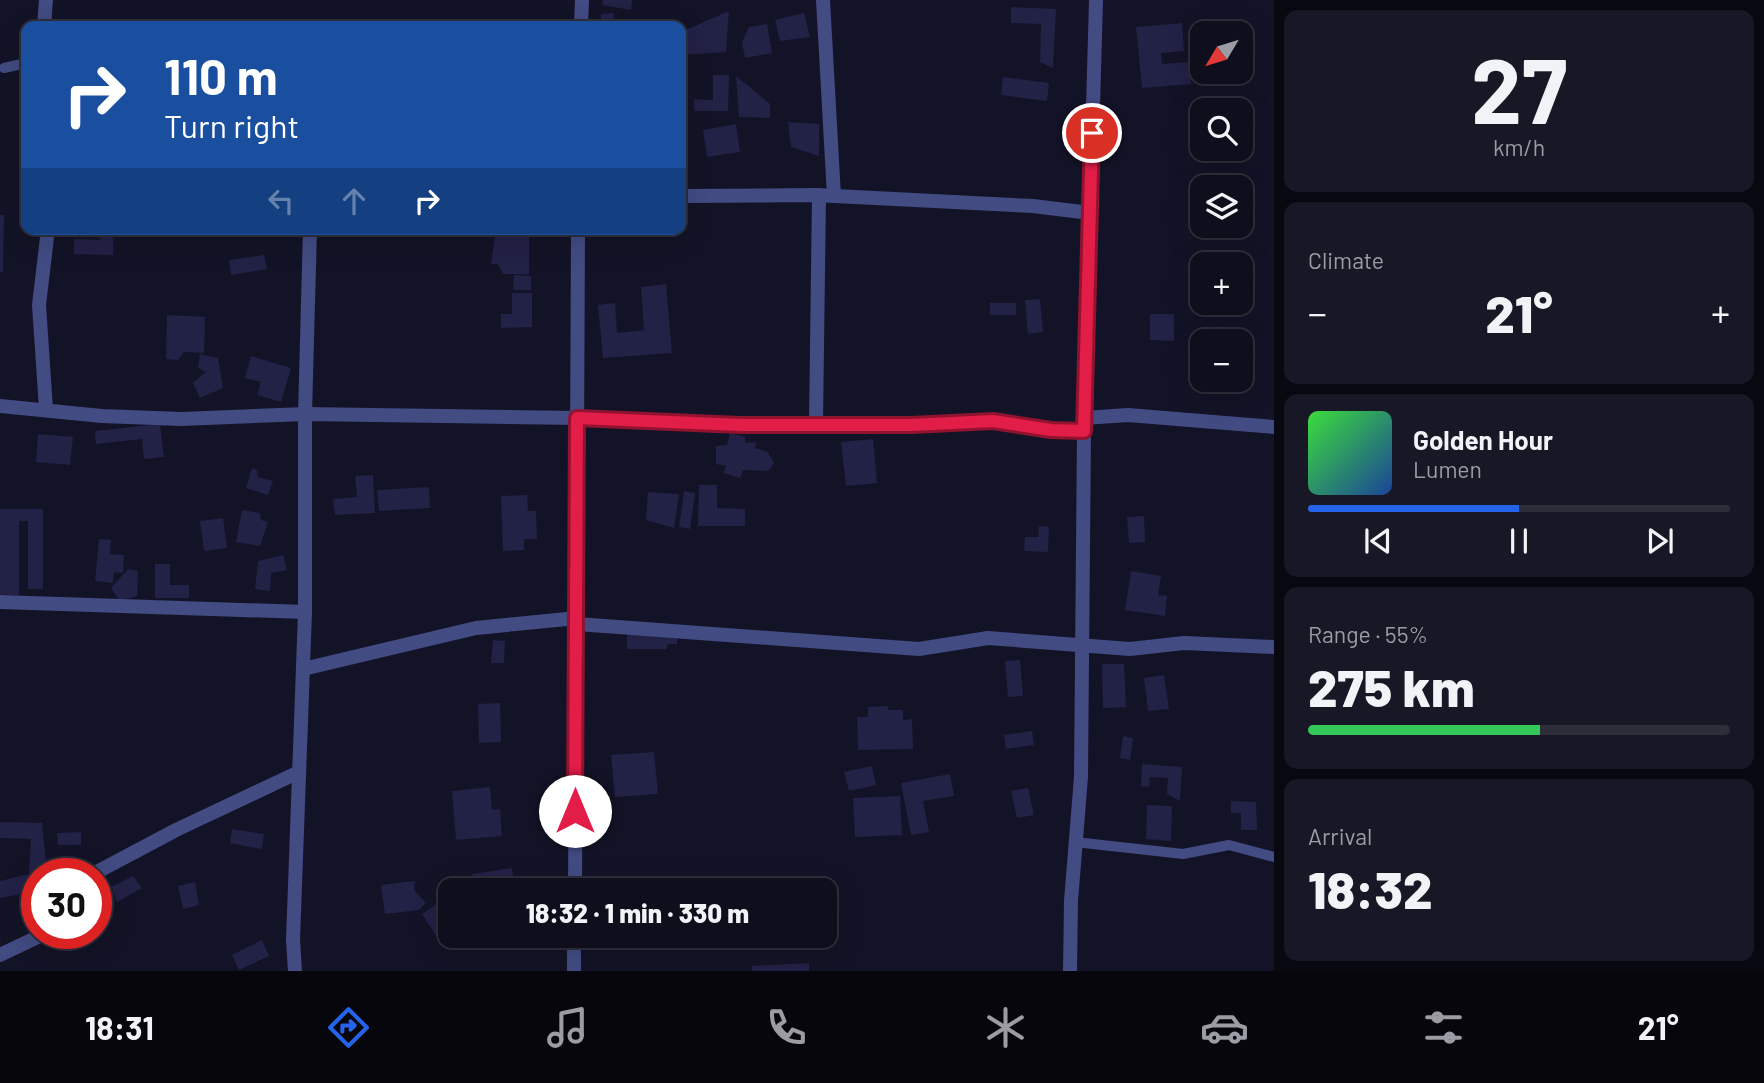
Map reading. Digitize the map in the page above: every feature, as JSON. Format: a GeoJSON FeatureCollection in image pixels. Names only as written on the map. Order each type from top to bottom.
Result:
{"type":"FeatureCollection","features":[{"type":"Feature","properties":{"kind":"street"},"geometry":{"type":"LineString","coordinates":[[44,21],[46,0]]}},
{"type":"Feature","properties":{"kind":"street"},"geometry":{"type":"LineString","coordinates":[[581,21],[582,0]]}},
{"type":"Feature","properties":{"kind":"street"},"geometry":{"type":"LineString","coordinates":[[816,424],[827,196],[823,0]]}},
{"type":"Feature","properties":{"kind":"street"},"geometry":{"type":"LineString","coordinates":[[1070,971],[1068,959],[1081,777],[1084,425],[1096,0]]}},
{"type":"Feature","properties":{"kind":"street"},"geometry":{"type":"LineString","coordinates":[[686,196],[827,196],[959,202],[1090,213]]}},
{"type":"Feature","properties":{"kind":"street"},"geometry":{"type":"LineString","coordinates":[[46,409],[39,305],[47,235]]}},
{"type":"Feature","properties":{"kind":"street"},"geometry":{"type":"LineString","coordinates":[[295,971],[293,940],[305,612],[305,414],[310,235]]}},
{"type":"Feature","properties":{"kind":"street"},"geometry":{"type":"LineString","coordinates":[[575,878],[578,235]]}},
{"type":"Feature","properties":{"kind":"street"},"geometry":{"type":"LineString","coordinates":[[0,406],[102,416],[181,419],[305,414],[577,418],[741,425],[911,425],[993,421],[1051,430],[1128,415],[1274,427]]}},
{"type":"Feature","properties":{"kind":"street"},"geometry":{"type":"LineString","coordinates":[[0,601],[305,612]]}},
{"type":"Feature","properties":{"kind":"street"},"geometry":{"type":"LineString","coordinates":[[303,669],[476,628],[577,621],[919,649],[988,638],[1130,649],[1184,643],[1274,648]]}},
{"type":"Feature","properties":{"kind":"street"},"geometry":{"type":"LineString","coordinates":[[112,864],[176,830],[299,772]]}},
{"type":"Feature","properties":{"kind":"street"},"geometry":{"type":"LineString","coordinates":[[0,955],[21,945]]}},
{"type":"Feature","properties":{"kind":"street"},"geometry":{"type":"LineString","coordinates":[[574,948],[574,971]]}},
{"type":"Feature","properties":{"kind":"lane"},"geometry":{"type":"LineString","coordinates":[[4,68],[21,64]]}},
{"type":"Feature","properties":{"kind":"lane"},"geometry":{"type":"LineString","coordinates":[[1075,842],[1183,854],[1229,845],[1274,857]]}},
{"type":"Feature","properties":{"kind":"building"},"geometry":{"type":"Polygon","coordinates":[[[603,0],[632,0],[631,10],[602,5],[603,0]]]}},
{"type":"Feature","properties":{"kind":"building"},"geometry":{"type":"Polygon","coordinates":[[[1011,7],[1056,9],[1053,68],[1040,62],[1041,24],[1011,23],[1011,7]]]}},
{"type":"Feature","properties":{"kind":"building"},"geometry":{"type":"Polygon","coordinates":[[[729,11],[726,52],[686,55],[686,30],[729,11]]]}},
{"type":"Feature","properties":{"kind":"building"},"geometry":{"type":"Polygon","coordinates":[[[614,13],[615,21],[601,21],[601,14],[614,13]]]}},
{"type":"Feature","properties":{"kind":"building"},"geometry":{"type":"Polygon","coordinates":[[[804,13],[810,37],[780,41],[775,20],[804,13]]]}},
{"type":"Feature","properties":{"kind":"building"},"geometry":{"type":"Polygon","coordinates":[[[1182,23],[1184,51],[1161,53],[1162,64],[1189,62],[1191,84],[1142,88],[1136,27],[1182,23]]]}},
{"type":"Feature","properties":{"kind":"building"},"geometry":{"type":"Polygon","coordinates":[[[767,24],[772,53],[745,58],[742,42],[749,27],[767,24]]]}},
{"type":"Feature","properties":{"kind":"building"},"geometry":{"type":"Polygon","coordinates":[[[713,75],[729,75],[728,111],[694,111],[694,99],[713,100],[713,75]]]}},
{"type":"Feature","properties":{"kind":"building"},"geometry":{"type":"Polygon","coordinates":[[[736,76],[770,104],[770,118],[739,117],[736,76]]]}},
{"type":"Feature","properties":{"kind":"building"},"geometry":{"type":"Polygon","coordinates":[[[1003,77],[1049,83],[1047,101],[1001,95],[1003,77]]]}},
{"type":"Feature","properties":{"kind":"building"},"geometry":{"type":"Polygon","coordinates":[[[788,122],[819,124],[819,156],[791,147],[788,122]]]}},
{"type":"Feature","properties":{"kind":"building"},"geometry":{"type":"Polygon","coordinates":[[[736,124],[740,152],[707,157],[703,130],[736,124]]]}},
{"type":"Feature","properties":{"kind":"building"},"geometry":{"type":"Polygon","coordinates":[[[0,215],[4,215],[3,272],[0,272],[0,215]]]}},
{"type":"Feature","properties":{"kind":"building"},"geometry":{"type":"Polygon","coordinates":[[[99,235],[114,235],[113,255],[74,254],[74,239],[100,240],[99,235]]]}},
{"type":"Feature","properties":{"kind":"building"},"geometry":{"type":"Polygon","coordinates":[[[495,235],[529,235],[529,274],[503,274],[498,264],[491,264],[495,235]]]}},
{"type":"Feature","properties":{"kind":"building"},"geometry":{"type":"Polygon","coordinates":[[[264,255],[267,269],[231,275],[229,260],[264,255]]]}},
{"type":"Feature","properties":{"kind":"building"},"geometry":{"type":"Polygon","coordinates":[[[514,275],[531,276],[531,290],[513,290],[514,275]]]}},
{"type":"Feature","properties":{"kind":"building"},"geometry":{"type":"Polygon","coordinates":[[[666,284],[672,353],[603,358],[598,305],[615,303],[617,333],[644,330],[641,287],[666,284]]]}},
{"type":"Feature","properties":{"kind":"building"},"geometry":{"type":"Polygon","coordinates":[[[512,293],[532,293],[532,327],[501,328],[501,314],[512,314],[512,293]]]}},
{"type":"Feature","properties":{"kind":"building"},"geometry":{"type":"Polygon","coordinates":[[[1040,299],[1043,332],[1028,334],[1025,300],[1040,299]]]}},
{"type":"Feature","properties":{"kind":"building"},"geometry":{"type":"Polygon","coordinates":[[[990,303],[1016,303],[1016,315],[990,315],[990,303]]]}},
{"type":"Feature","properties":{"kind":"building"},"geometry":{"type":"Polygon","coordinates":[[[1150,314],[1174,314],[1174,341],[1150,340],[1150,314]]]}},
{"type":"Feature","properties":{"kind":"building"},"geometry":{"type":"Polygon","coordinates":[[[167,315],[205,317],[204,353],[184,352],[178,360],[166,359],[167,315]]]}},
{"type":"Feature","properties":{"kind":"building"},"geometry":{"type":"Polygon","coordinates":[[[200,354],[218,358],[223,388],[200,398],[193,383],[206,372],[198,368],[200,354]]]}},
{"type":"Feature","properties":{"kind":"building"},"geometry":{"type":"Polygon","coordinates":[[[251,356],[291,368],[281,402],[257,395],[261,382],[245,378],[251,356]]]}},
{"type":"Feature","properties":{"kind":"building"},"geometry":{"type":"Polygon","coordinates":[[[160,424],[164,457],[144,459],[142,439],[96,444],[95,431],[160,424]]]}},
{"type":"Feature","properties":{"kind":"building"},"geometry":{"type":"Polygon","coordinates":[[[730,433],[745,437],[745,443],[756,442],[755,448],[768,452],[774,463],[768,471],[743,470],[740,478],[724,473],[726,466],[716,464],[716,446],[727,445],[730,433]]]}},
{"type":"Feature","properties":{"kind":"building"},"geometry":{"type":"Polygon","coordinates":[[[38,434],[73,437],[70,465],[36,462],[38,434]]]}},
{"type":"Feature","properties":{"kind":"building"},"geometry":{"type":"Polygon","coordinates":[[[873,439],[877,483],[846,486],[841,442],[873,439]]]}},
{"type":"Feature","properties":{"kind":"building"},"geometry":{"type":"Polygon","coordinates":[[[252,468],[257,470],[258,477],[273,481],[268,495],[246,488],[252,468]]]}},
{"type":"Feature","properties":{"kind":"building"},"geometry":{"type":"Polygon","coordinates":[[[373,475],[375,513],[335,515],[333,499],[357,497],[355,476],[373,475]]]}},
{"type":"Feature","properties":{"kind":"building"},"geometry":{"type":"Polygon","coordinates":[[[699,485],[717,485],[717,508],[745,509],[745,526],[698,526],[699,485]]]}},
{"type":"Feature","properties":{"kind":"building"},"geometry":{"type":"Polygon","coordinates":[[[429,487],[430,508],[379,511],[377,490],[429,487]]]}},
{"type":"Feature","properties":{"kind":"building"},"geometry":{"type":"Polygon","coordinates":[[[684,491],[695,493],[690,529],[679,527],[684,491]]]}},
{"type":"Feature","properties":{"kind":"building"},"geometry":{"type":"Polygon","coordinates":[[[648,492],[679,494],[674,528],[646,520],[648,492]]]}},
{"type":"Feature","properties":{"kind":"building"},"geometry":{"type":"Polygon","coordinates":[[[527,495],[528,511],[536,511],[537,539],[524,539],[524,550],[503,551],[501,496],[527,495]]]}},
{"type":"Feature","properties":{"kind":"building"},"geometry":{"type":"Polygon","coordinates":[[[0,509],[43,509],[43,589],[28,589],[28,521],[19,521],[19,595],[0,595],[0,509]]]}},
{"type":"Feature","properties":{"kind":"building"},"geometry":{"type":"Polygon","coordinates":[[[242,510],[260,513],[261,520],[268,522],[260,546],[236,542],[242,510]]]}},
{"type":"Feature","properties":{"kind":"building"},"geometry":{"type":"Polygon","coordinates":[[[1144,516],[1145,542],[1129,543],[1127,517],[1144,516]]]}},
{"type":"Feature","properties":{"kind":"building"},"geometry":{"type":"Polygon","coordinates":[[[223,518],[227,548],[204,551],[200,521],[223,518]]]}},
{"type":"Feature","properties":{"kind":"building"},"geometry":{"type":"Polygon","coordinates":[[[1039,526],[1049,527],[1048,552],[1024,551],[1025,537],[1038,537],[1039,526]]]}},
{"type":"Feature","properties":{"kind":"building"},"geometry":{"type":"Polygon","coordinates":[[[99,539],[111,540],[110,554],[124,555],[123,573],[114,572],[113,583],[95,581],[99,539]]]}},
{"type":"Feature","properties":{"kind":"building"},"geometry":{"type":"Polygon","coordinates":[[[283,555],[287,570],[271,573],[270,591],[255,589],[258,561],[283,555]]]}},
{"type":"Feature","properties":{"kind":"building"},"geometry":{"type":"Polygon","coordinates":[[[155,564],[170,564],[170,585],[189,585],[189,598],[155,598],[155,564]]]}},
{"type":"Feature","properties":{"kind":"building"},"geometry":{"type":"Polygon","coordinates":[[[128,569],[138,571],[137,596],[120,601],[111,588],[128,569]]]}},
{"type":"Feature","properties":{"kind":"building"},"geometry":{"type":"Polygon","coordinates":[[[1131,571],[1161,576],[1158,595],[1167,596],[1165,616],[1125,610],[1131,571]]]}},
{"type":"Feature","properties":{"kind":"building"},"geometry":{"type":"Polygon","coordinates":[[[627,635],[677,635],[677,644],[668,644],[666,649],[627,649],[627,635]]]}},
{"type":"Feature","properties":{"kind":"building"},"geometry":{"type":"Polygon","coordinates":[[[493,640],[505,641],[504,663],[491,663],[493,640]]]}},
{"type":"Feature","properties":{"kind":"building"},"geometry":{"type":"Polygon","coordinates":[[[1020,660],[1023,696],[1008,697],[1005,661],[1020,660]]]}},
{"type":"Feature","properties":{"kind":"building"},"geometry":{"type":"Polygon","coordinates":[[[1102,664],[1124,664],[1126,707],[1103,708],[1102,664]]]}},
{"type":"Feature","properties":{"kind":"building"},"geometry":{"type":"Polygon","coordinates":[[[1164,675],[1169,709],[1148,711],[1144,678],[1164,675]]]}},
{"type":"Feature","properties":{"kind":"building"},"geometry":{"type":"Polygon","coordinates":[[[500,703],[501,742],[479,743],[478,704],[500,703]]]}},
{"type":"Feature","properties":{"kind":"building"},"geometry":{"type":"Polygon","coordinates":[[[888,706],[888,710],[903,710],[903,720],[912,719],[913,749],[858,750],[857,717],[868,717],[868,707],[888,706]]]}},
{"type":"Feature","properties":{"kind":"building"},"geometry":{"type":"Polygon","coordinates":[[[1032,731],[1034,745],[1006,749],[1004,735],[1032,731]]]}},
{"type":"Feature","properties":{"kind":"building"},"geometry":{"type":"Polygon","coordinates":[[[1123,736],[1133,738],[1130,760],[1120,758],[1123,736]]]}},
{"type":"Feature","properties":{"kind":"building"},"geometry":{"type":"Polygon","coordinates":[[[654,752],[658,794],[615,797],[611,755],[654,752]]]}},
{"type":"Feature","properties":{"kind":"building"},"geometry":{"type":"Polygon","coordinates":[[[1142,764],[1182,767],[1180,801],[1167,794],[1168,778],[1150,777],[1149,787],[1141,786],[1142,764]]]}},
{"type":"Feature","properties":{"kind":"building"},"geometry":{"type":"Polygon","coordinates":[[[872,766],[876,785],[849,791],[844,772],[872,766]]]}},
{"type":"Feature","properties":{"kind":"building"},"geometry":{"type":"Polygon","coordinates":[[[950,774],[954,796],[923,801],[929,832],[911,835],[901,783],[950,774]]]}},
{"type":"Feature","properties":{"kind":"building"},"geometry":{"type":"Polygon","coordinates":[[[490,787],[492,810],[500,809],[502,836],[456,840],[452,791],[490,787]]]}},
{"type":"Feature","properties":{"kind":"building"},"geometry":{"type":"Polygon","coordinates":[[[1028,788],[1034,815],[1017,818],[1011,791],[1028,788]]]}},
{"type":"Feature","properties":{"kind":"building"},"geometry":{"type":"Polygon","coordinates":[[[900,796],[902,835],[855,837],[853,798],[900,796]]]}},
{"type":"Feature","properties":{"kind":"building"},"geometry":{"type":"Polygon","coordinates":[[[1231,801],[1256,802],[1257,830],[1241,830],[1241,813],[1231,813],[1231,801]]]}},
{"type":"Feature","properties":{"kind":"building"},"geometry":{"type":"Polygon","coordinates":[[[1147,805],[1172,806],[1171,841],[1146,839],[1147,805]]]}},
{"type":"Feature","properties":{"kind":"building"},"geometry":{"type":"Polygon","coordinates":[[[0,822],[42,823],[46,858],[30,858],[31,839],[0,838],[0,822]]]}},
{"type":"Feature","properties":{"kind":"building"},"geometry":{"type":"Polygon","coordinates":[[[232,829],[264,834],[262,849],[230,843],[232,829]]]}},
{"type":"Feature","properties":{"kind":"building"},"geometry":{"type":"Polygon","coordinates":[[[81,832],[81,845],[58,845],[57,833],[81,832]]]}},
{"type":"Feature","properties":{"kind":"building"},"geometry":{"type":"Polygon","coordinates":[[[512,868],[514,878],[473,878],[472,874],[512,868]]]}},
{"type":"Feature","properties":{"kind":"building"},"geometry":{"type":"Polygon","coordinates":[[[21,876],[21,894],[0,898],[0,881],[21,876]]]}},
{"type":"Feature","properties":{"kind":"building"},"geometry":{"type":"Polygon","coordinates":[[[133,876],[142,888],[117,902],[112,886],[133,876]]]}},
{"type":"Feature","properties":{"kind":"building"},"geometry":{"type":"Polygon","coordinates":[[[415,881],[414,890],[426,903],[419,910],[385,914],[381,885],[415,881]]]}},
{"type":"Feature","properties":{"kind":"building"},"geometry":{"type":"Polygon","coordinates":[[[195,882],[199,905],[183,909],[178,886],[195,882]]]}},
{"type":"Feature","properties":{"kind":"building"},"geometry":{"type":"Polygon","coordinates":[[[438,903],[438,936],[437,937],[422,914],[438,903]]]}},
{"type":"Feature","properties":{"kind":"building"},"geometry":{"type":"Polygon","coordinates":[[[262,940],[269,956],[239,970],[232,955],[262,940]]]}},
{"type":"Feature","properties":{"kind":"building"},"geometry":{"type":"Polygon","coordinates":[[[809,963],[809,971],[752,971],[752,966],[809,963]]]}},
{"type":"Feature","properties":{"kind":"route"},"geometry":{"type":"LineString","coordinates":[[575,811],[577,418],[741,425],[911,425],[993,421],[1051,430],[1084,431],[1092,133]]}}]}
